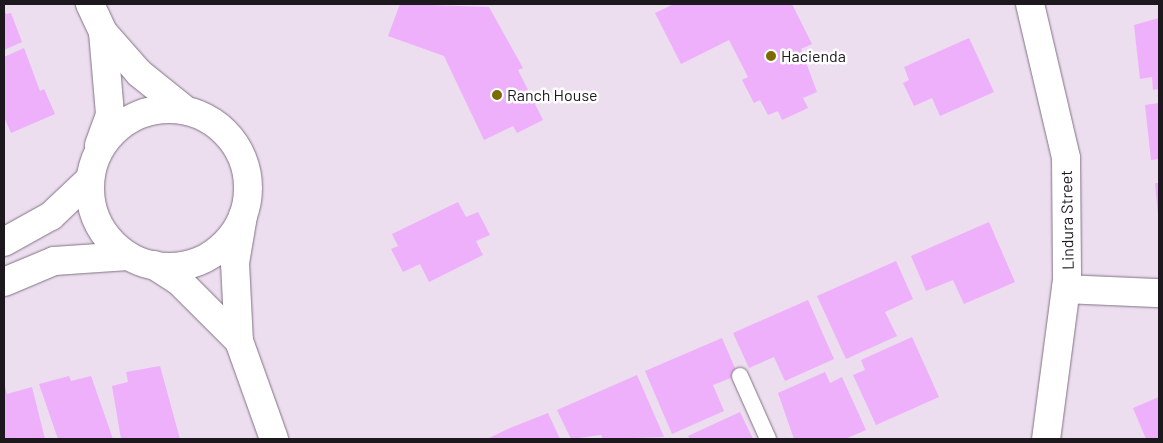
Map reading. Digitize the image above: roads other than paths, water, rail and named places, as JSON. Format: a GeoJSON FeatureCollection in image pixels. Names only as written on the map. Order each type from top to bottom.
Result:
{"type":"FeatureCollection","features":[{"type":"Feature","properties":{"kind":"street"},"geometry":{"type":"LineString","coordinates":[[90,4],[103,32],[144,78],[185,110],[210,120],[231,138],[244,162],[249,189],[235,263],[239,341],[274,439]]}},
{"type":"Feature","properties":{"kind":"street","name":"Lindura Street"},"geometry":{"type":"LineString","coordinates":[[1030,4],[1066,158],[1066,289],[1046,439]]}},
{"type":"Feature","properties":{"kind":"street"},"geometry":{"type":"LineString","coordinates":[[103,32],[110,114],[92,169],[98,223],[128,256]]}},
{"type":"Feature","properties":{"kind":"street"},"geometry":{"type":"LineString","coordinates":[[4,242],[52,216],[92,169],[109,135],[131,118],[157,109],[185,110]]}},
{"type":"Feature","properties":{"kind":"street"},"geometry":{"type":"LineString","coordinates":[[154,266],[182,266],[208,257],[229,240],[243,216]]}},
{"type":"Feature","properties":{"kind":"street"},"geometry":{"type":"LineString","coordinates":[[4,282],[54,262],[128,256],[154,266],[179,281],[239,341]]}},
{"type":"Feature","properties":{"kind":"street"},"geometry":{"type":"LineString","coordinates":[[1066,289],[1159,293]]}},
{"type":"Feature","properties":{"kind":"lane"},"geometry":{"type":"LineString","coordinates":[[740,376],[768,439]]}},
{"type":"Feature","properties":{"kind":"place","name":"Hacienda"},"geometry":{"type":"Point","coordinates":[771,56]}},
{"type":"Feature","properties":{"kind":"place","name":"Ranch House"},"geometry":{"type":"Point","coordinates":[497,95]}}]}
